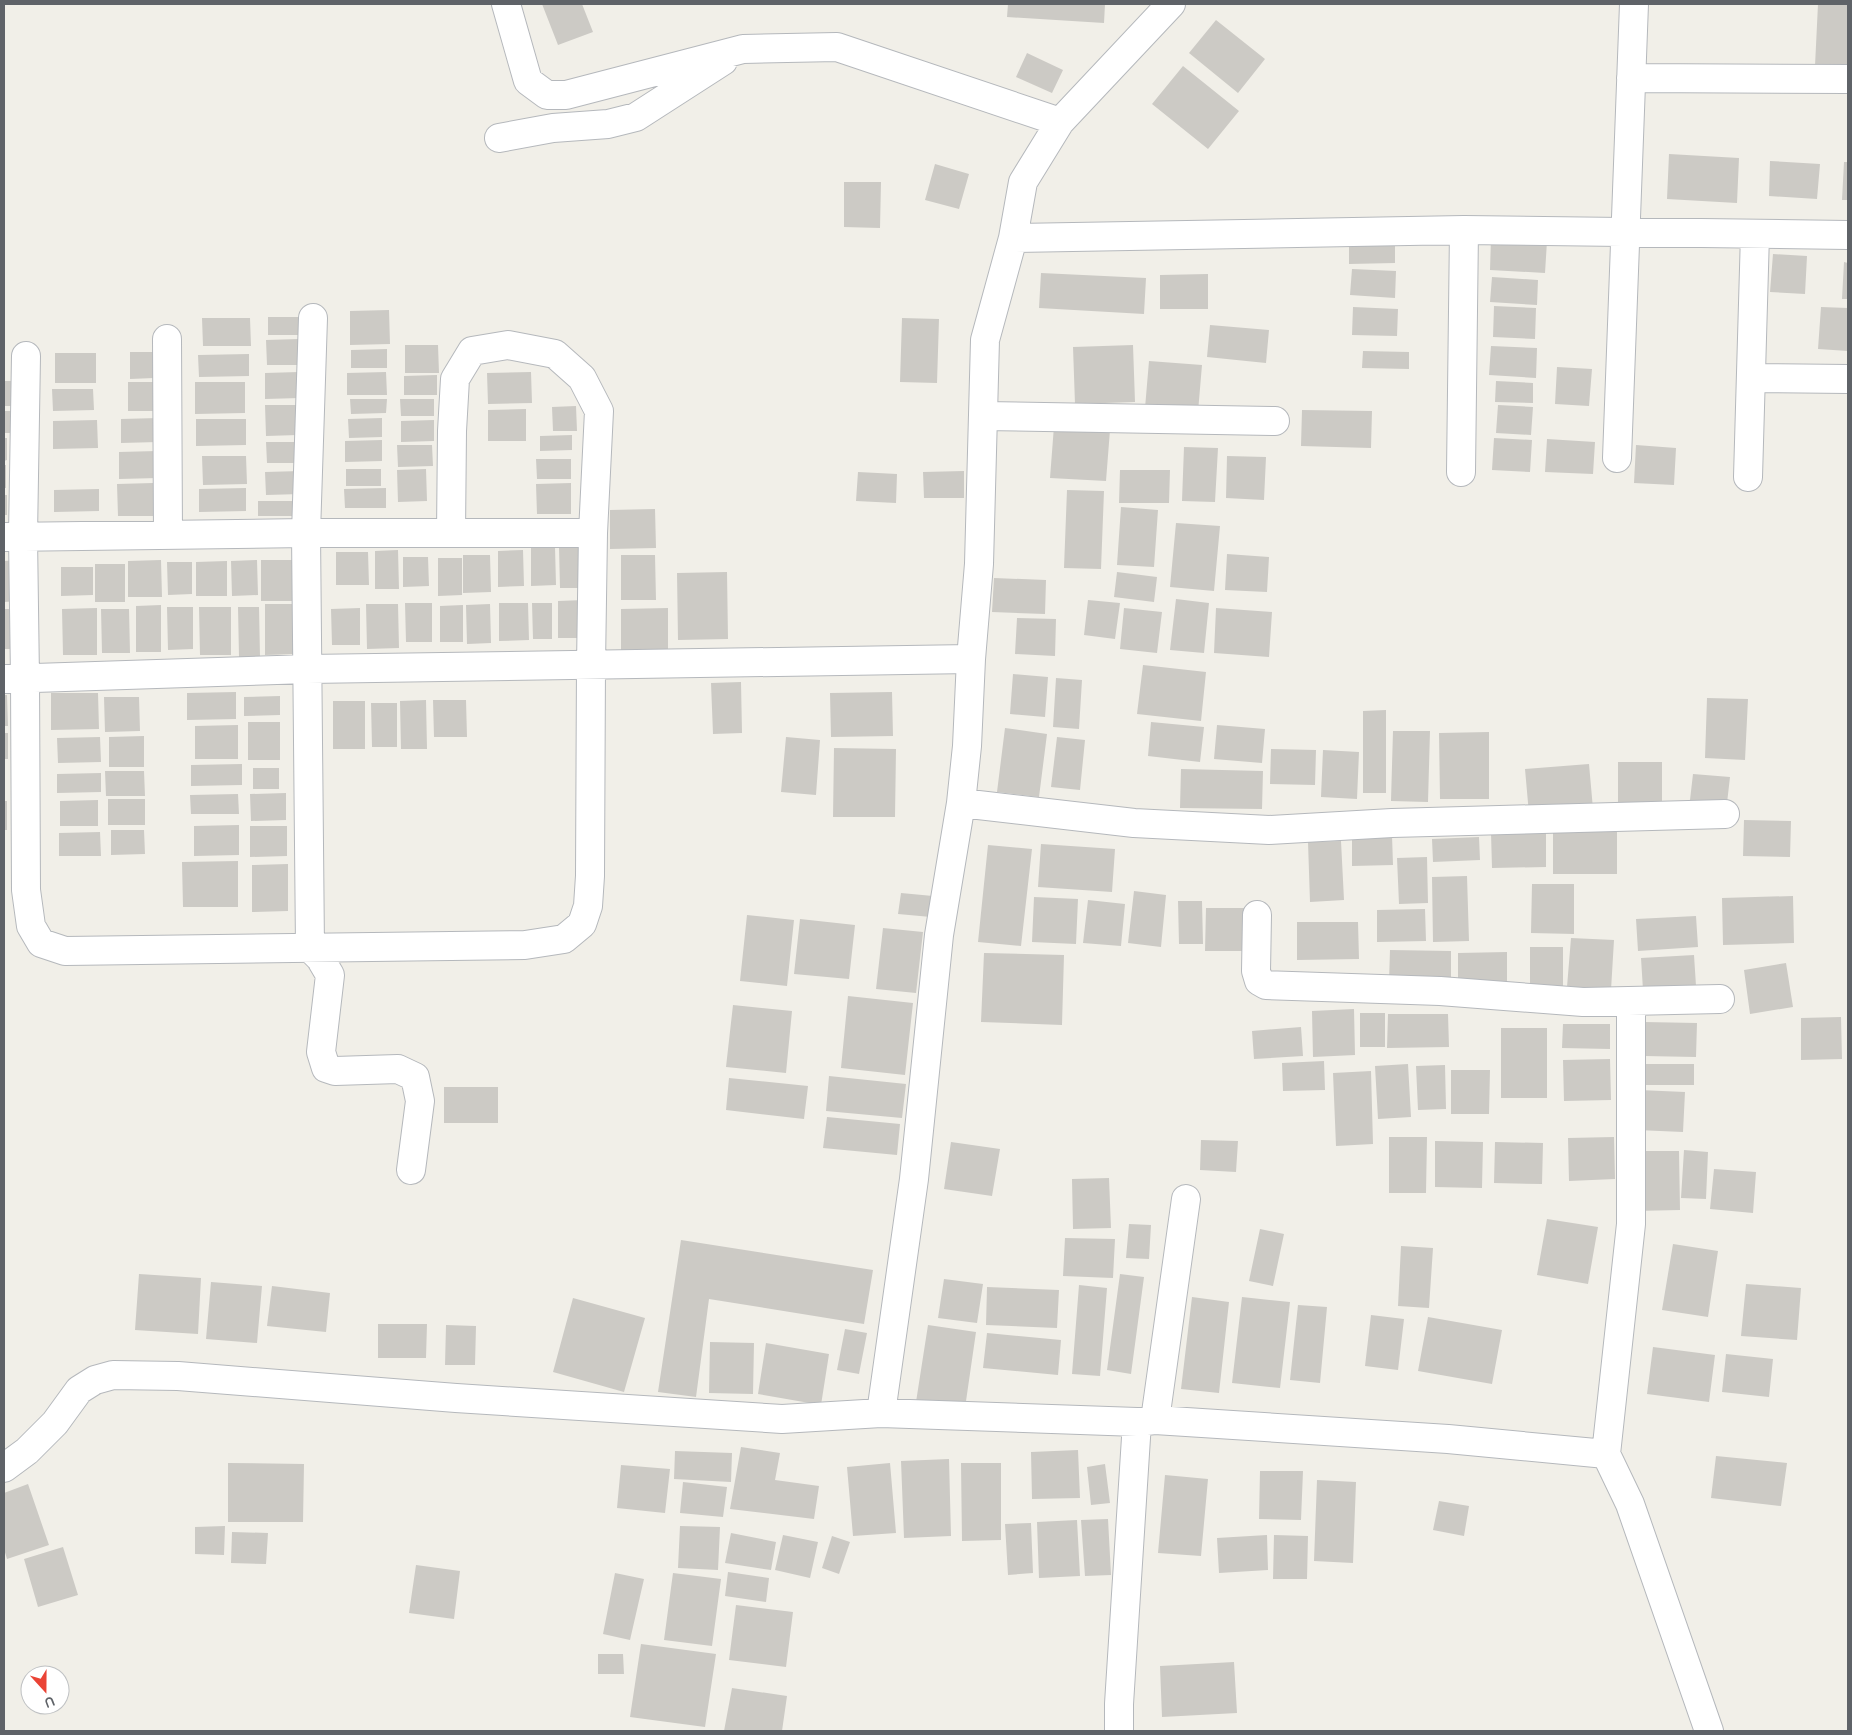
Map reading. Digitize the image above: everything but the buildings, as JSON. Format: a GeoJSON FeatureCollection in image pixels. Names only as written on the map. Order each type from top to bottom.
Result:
{"type":"FeatureCollection","features":[{"type":"Feature","properties":{"kind":"street"},"geometry":{"type":"LineString","coordinates":[[506,4],[528,81],[547,95],[566,95],[743,48],[837,47],[1060,122]]}},
{"type":"Feature","properties":{"kind":"street"},"geometry":{"type":"LineString","coordinates":[[881,1413],[914,1179],[939,935],[961,803],[967,746],[971,659],[979,564],[985,340],[1013,238],[1023,182],[1060,122],[1171,4]]}},
{"type":"Feature","properties":{"kind":"street"},"geometry":{"type":"LineString","coordinates":[[1617,458],[1634,4]]}},
{"type":"Feature","properties":{"kind":"street"},"geometry":{"type":"LineString","coordinates":[[499,138],[553,128],[608,124],[636,117],[743,48]]}},
{"type":"Feature","properties":{"kind":"street"},"geometry":{"type":"LineString","coordinates":[[1631,78],[1848,79]]}},
{"type":"Feature","properties":{"kind":"street"},"geometry":{"type":"LineString","coordinates":[[1013,238],[1464,230],[1848,235]]}},
{"type":"Feature","properties":{"kind":"street"},"geometry":{"type":"LineString","coordinates":[[1461,472],[1464,230]]}},
{"type":"Feature","properties":{"kind":"street"},"geometry":{"type":"LineString","coordinates":[[1748,477],[1755,234]]}},
{"type":"Feature","properties":{"kind":"street"},"geometry":{"type":"LineString","coordinates":[[313,318],[306,532],[310,948],[320,958],[330,975],[321,1052],[326,1068],[335,1071],[398,1069],[415,1077],[420,1100],[411,1170]]}},
{"type":"Feature","properties":{"kind":"street"},"geometry":{"type":"LineString","coordinates":[[167,339],[168,534]]}},
{"type":"Feature","properties":{"kind":"street"},"geometry":{"type":"LineString","coordinates":[[26,356],[13,536],[15,679],[26,890],[32,926],[41,943],[65,951],[525,946],[564,939],[582,924],[588,906],[590,876],[593,533],[599,411],[582,378],[555,354],[508,345],[472,351],[456,379],[452,431],[451,532]]}},
{"type":"Feature","properties":{"kind":"street"},"geometry":{"type":"LineString","coordinates":[[1751,378],[1848,379]]}},
{"type":"Feature","properties":{"kind":"street"},"geometry":{"type":"LineString","coordinates":[[982,416],[1275,421]]}},
{"type":"Feature","properties":{"kind":"street"},"geometry":{"type":"LineString","coordinates":[[13,536],[306,532],[593,533]]}},
{"type":"Feature","properties":{"kind":"street"},"geometry":{"type":"LineString","coordinates":[[15,679],[308,669],[971,659]]}},
{"type":"Feature","properties":{"kind":"street"},"geometry":{"type":"LineString","coordinates":[[961,803],[1134,823],[1269,830],[1392,822],[1725,814]]}},
{"type":"Feature","properties":{"kind":"street"},"geometry":{"type":"LineString","coordinates":[[1257,915],[1256,971],[1259,981],[1266,985],[1440,991],[1583,1002],[1720,1000]]}},
{"type":"Feature","properties":{"kind":"street"},"geometry":{"type":"LineString","coordinates":[[1631,1001],[1631,1224],[1606,1454],[1630,1504],[1709,1731]]}},
{"type":"Feature","properties":{"kind":"street"},"geometry":{"type":"LineString","coordinates":[[1120,1731],[1119,1704],[1146,1421],[1186,1200]]}},
{"type":"Feature","properties":{"kind":"street"},"geometry":{"type":"LineString","coordinates":[[4,1468],[27,1451],[55,1423],[79,1390],[95,1380],[113,1375],[178,1376],[456,1398],[782,1419],[881,1413],[1146,1421],[1448,1439],[1606,1454]]}}]}
